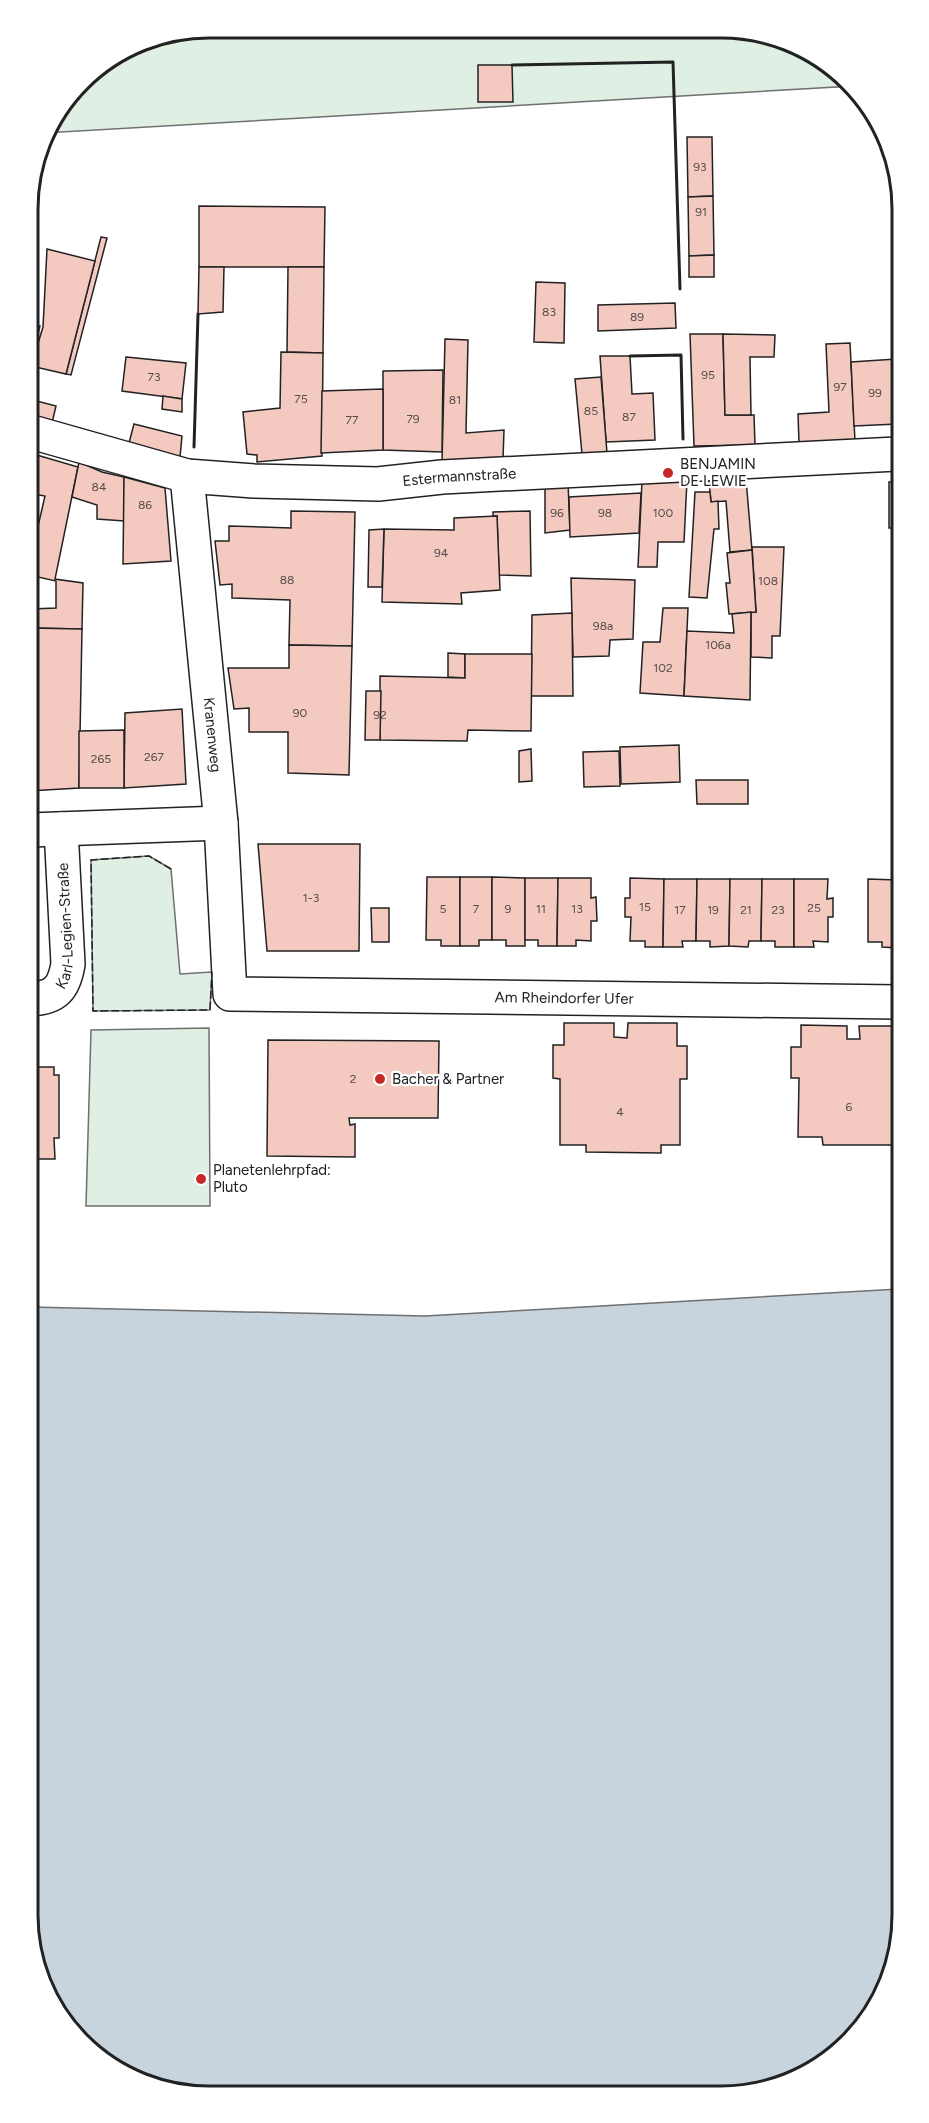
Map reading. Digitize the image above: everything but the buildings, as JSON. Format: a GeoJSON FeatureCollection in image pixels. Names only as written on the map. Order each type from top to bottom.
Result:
{"type":"FeatureCollection","features":[{"type":"Feature","properties":{"kind":"street","name":"Estermannstraße"},"geometry":{"type":"LineString","coordinates":[[38,434],[188,476],[254,481],[378,484],[442,477],[892,454]]}},
{"type":"Feature","properties":{"kind":"street","name":"Kranenweg"},"geometry":{"type":"LineString","coordinates":[[188,476],[220,823],[230,994]]}},
{"type":"Feature","properties":{"kind":"street","name":"Karl-Legien-Straße"},"geometry":{"type":"LineString","coordinates":[[38,998],[55,992],[65,981],[68,964],[45,830],[220,823]]}},
{"type":"Feature","properties":{"kind":"street","name":"Am Rheindorfer Ufer"},"geometry":{"type":"LineString","coordinates":[[230,994],[892,1002]]}},
{"type":"Feature","properties":{"kind":"green space"},"geometry":{"type":"Polygon","coordinates":[[[186,39],[743,39],[776,47],[796,55],[825,73],[840,87],[56,132],[73,104],[113,66],[153,47],[186,39]]]}},
{"type":"Feature","properties":{"kind":"green space"},"geometry":{"type":"Polygon","coordinates":[[[149,856],[171,869],[180,974],[212,972],[210,1010],[93,1011],[91,860],[149,856]]]}},
{"type":"Feature","properties":{"kind":"green space"},"geometry":{"type":"Polygon","coordinates":[[[209,1028],[210,1206],[86,1206],[91,1030],[209,1028]]]}},
{"type":"Feature","properties":{"kind":"shaded area"},"geometry":{"type":"Polygon","coordinates":[[[891,1289],[890,1937],[886,1959],[874,1990],[863,2010],[833,2043],[806,2063],[765,2080],[721,2086],[208,2086],[175,2082],[153,2076],[113,2057],[80,2027],[60,2000],[43,1959],[38,1915],[38,1307],[425,1316],[891,1289]]]}},
{"type":"Feature","properties":{"kind":"fence"},"geometry":{"type":"LineString","coordinates":[[171,869],[149,856],[91,860],[93,1011],[210,1010],[212,972]]}},
{"type":"Feature","properties":{"kind":"wall"},"geometry":{"type":"LineString","coordinates":[[512,65],[673,62],[680,289]]}},
{"type":"Feature","properties":{"kind":"wall"},"geometry":{"type":"LineString","coordinates":[[194,447],[198,314]]}},
{"type":"Feature","properties":{"kind":"wall"},"geometry":{"type":"LineString","coordinates":[[630,356],[681,355],[683,439]]}},
{"type":"Feature","properties":{"kind":"place","name":"BENJAMIN DE LEWIE"},"geometry":{"type":"Point","coordinates":[668,473]}},
{"type":"Feature","properties":{"kind":"place","name":"Bacher & Partner"},"geometry":{"type":"Point","coordinates":[380,1079]}},
{"type":"Feature","properties":{"kind":"place","name":"Planetenlehrpfad: Pluto"},"geometry":{"type":"Point","coordinates":[201,1179]}}]}
